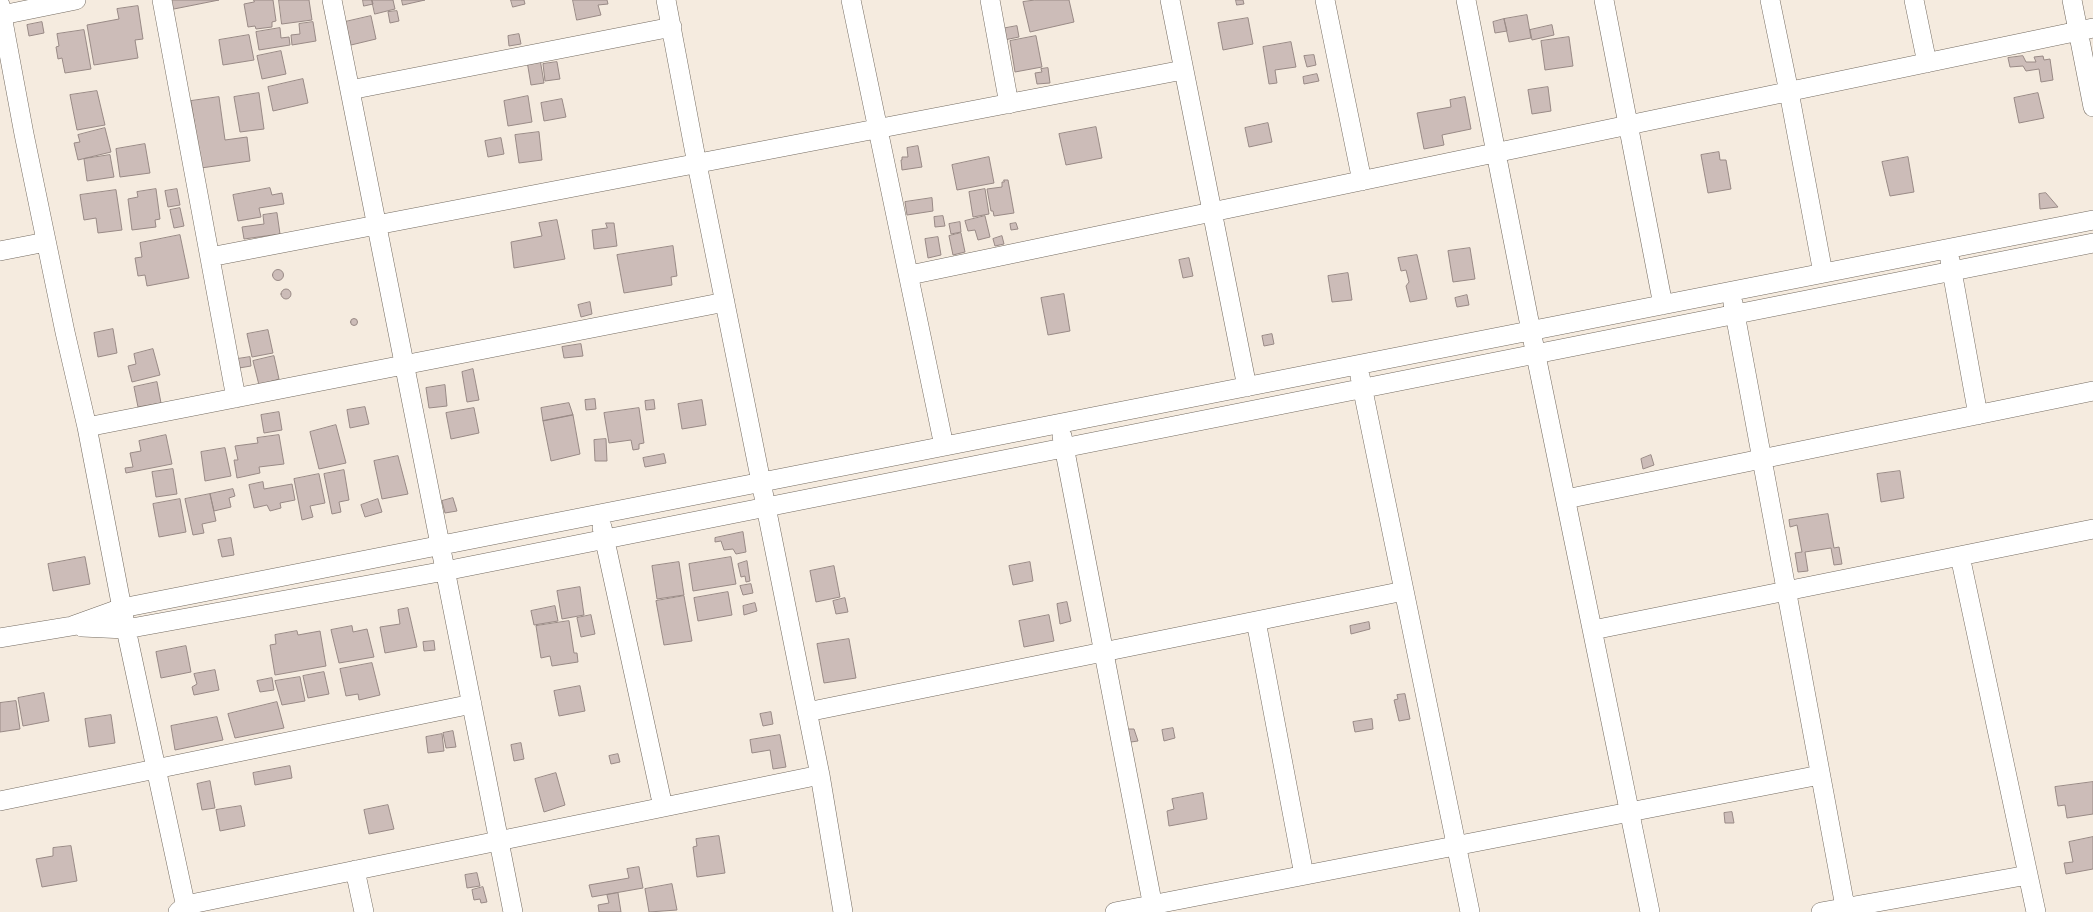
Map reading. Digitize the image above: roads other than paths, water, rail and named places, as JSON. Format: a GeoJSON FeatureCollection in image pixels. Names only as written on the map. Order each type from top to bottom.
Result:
{"type":"FeatureCollection","features":[{"type":"Feature","properties":{"kind":"street"},"geometry":{"type":"LineString","coordinates":[[76,0],[1,10],[46,242],[87,427],[126,629],[157,769],[184,910],[355,870],[820,775]]}},
{"type":"Feature","properties":{"kind":"street"},"geometry":{"type":"LineString","coordinates":[[162,0],[236,398]]}},
{"type":"Feature","properties":{"kind":"street"},"geometry":{"type":"LineString","coordinates":[[332,0],[513,912]]}},
{"type":"Feature","properties":{"kind":"street"},"geometry":{"type":"LineString","coordinates":[[666,0],[697,164],[820,775],[842,912]]}},
{"type":"Feature","properties":{"kind":"street"},"geometry":{"type":"LineString","coordinates":[[851,0],[910,275],[944,446]]}},
{"type":"Feature","properties":{"kind":"street"},"geometry":{"type":"LineString","coordinates":[[990,0],[1009,104]]}},
{"type":"Feature","properties":{"kind":"street"},"geometry":{"type":"LineString","coordinates":[[1170,0],[1183,70],[1214,212],[1247,387]]}},
{"type":"Feature","properties":{"kind":"street"},"geometry":{"type":"LineString","coordinates":[[1325,0],[1362,181]]}},
{"type":"Feature","properties":{"kind":"street"},"geometry":{"type":"LineString","coordinates":[[1466,0],[1531,331],[1650,912]]}},
{"type":"Feature","properties":{"kind":"street"},"geometry":{"type":"LineString","coordinates":[[1604,0],[1663,305]]}},
{"type":"Feature","properties":{"kind":"street"},"geometry":{"type":"LineString","coordinates":[[1770,0],[1823,273]]}},
{"type":"Feature","properties":{"kind":"street"},"geometry":{"type":"LineString","coordinates":[[1914,0],[1927,63]]}},
{"type":"Feature","properties":{"kind":"street"},"geometry":{"type":"LineString","coordinates":[[2072,0],[2086,30],[2093,107]]}},
{"type":"Feature","properties":{"kind":"street"},"geometry":{"type":"LineString","coordinates":[[350,90],[672,27]]}},
{"type":"Feature","properties":{"kind":"street"},"geometry":{"type":"LineString","coordinates":[[910,275],[2086,30]]}},
{"type":"Feature","properties":{"kind":"street"},"geometry":{"type":"LineString","coordinates":[[210,257],[1183,70]]}},
{"type":"Feature","properties":{"kind":"street"},"geometry":{"type":"LineString","coordinates":[[0,638],[72,626],[122,608],[2093,220]]}},
{"type":"Feature","properties":{"kind":"street"},"geometry":{"type":"LineString","coordinates":[[0,251],[46,242]]}},
{"type":"Feature","properties":{"kind":"street"},"geometry":{"type":"LineString","coordinates":[[72,626],[126,629],[445,572],[2093,243]]}},
{"type":"Feature","properties":{"kind":"street"},"geometry":{"type":"LineString","coordinates":[[1948,248],[1978,415]]}},
{"type":"Feature","properties":{"kind":"street"},"geometry":{"type":"LineString","coordinates":[[1731,291],[1846,910]]}},
{"type":"Feature","properties":{"kind":"street"},"geometry":{"type":"LineString","coordinates":[[87,427],[725,302]]}},
{"type":"Feature","properties":{"kind":"street"},"geometry":{"type":"LineString","coordinates":[[1358,365],[1470,912]]}},
{"type":"Feature","properties":{"kind":"street"},"geometry":{"type":"LineString","coordinates":[[1566,499],[2093,391]]}},
{"type":"Feature","properties":{"kind":"street"},"geometry":{"type":"LineString","coordinates":[[1059,424],[1154,908]]}},
{"type":"Feature","properties":{"kind":"street"},"geometry":{"type":"LineString","coordinates":[[599,514],[663,807]]}},
{"type":"Feature","properties":{"kind":"street"},"geometry":{"type":"LineString","coordinates":[[1593,630],[2093,529]]}},
{"type":"Feature","properties":{"kind":"street"},"geometry":{"type":"LineString","coordinates":[[1960,556],[2036,912]]}},
{"type":"Feature","properties":{"kind":"street"},"geometry":{"type":"LineString","coordinates":[[807,712],[1404,591]]}},
{"type":"Feature","properties":{"kind":"street"},"geometry":{"type":"LineString","coordinates":[[1256,621],[1304,875]]}},
{"type":"Feature","properties":{"kind":"street"},"geometry":{"type":"LineString","coordinates":[[0,801],[472,704]]}},
{"type":"Feature","properties":{"kind":"street"},"geometry":{"type":"LineString","coordinates":[[1115,912],[1154,908],[1304,875],[1820,775]]}},
{"type":"Feature","properties":{"kind":"street"},"geometry":{"type":"LineString","coordinates":[[355,870],[364,912]]}},
{"type":"Feature","properties":{"kind":"street"},"geometry":{"type":"LineString","coordinates":[[1821,912],[1846,910],[2028,875]]}}]}
